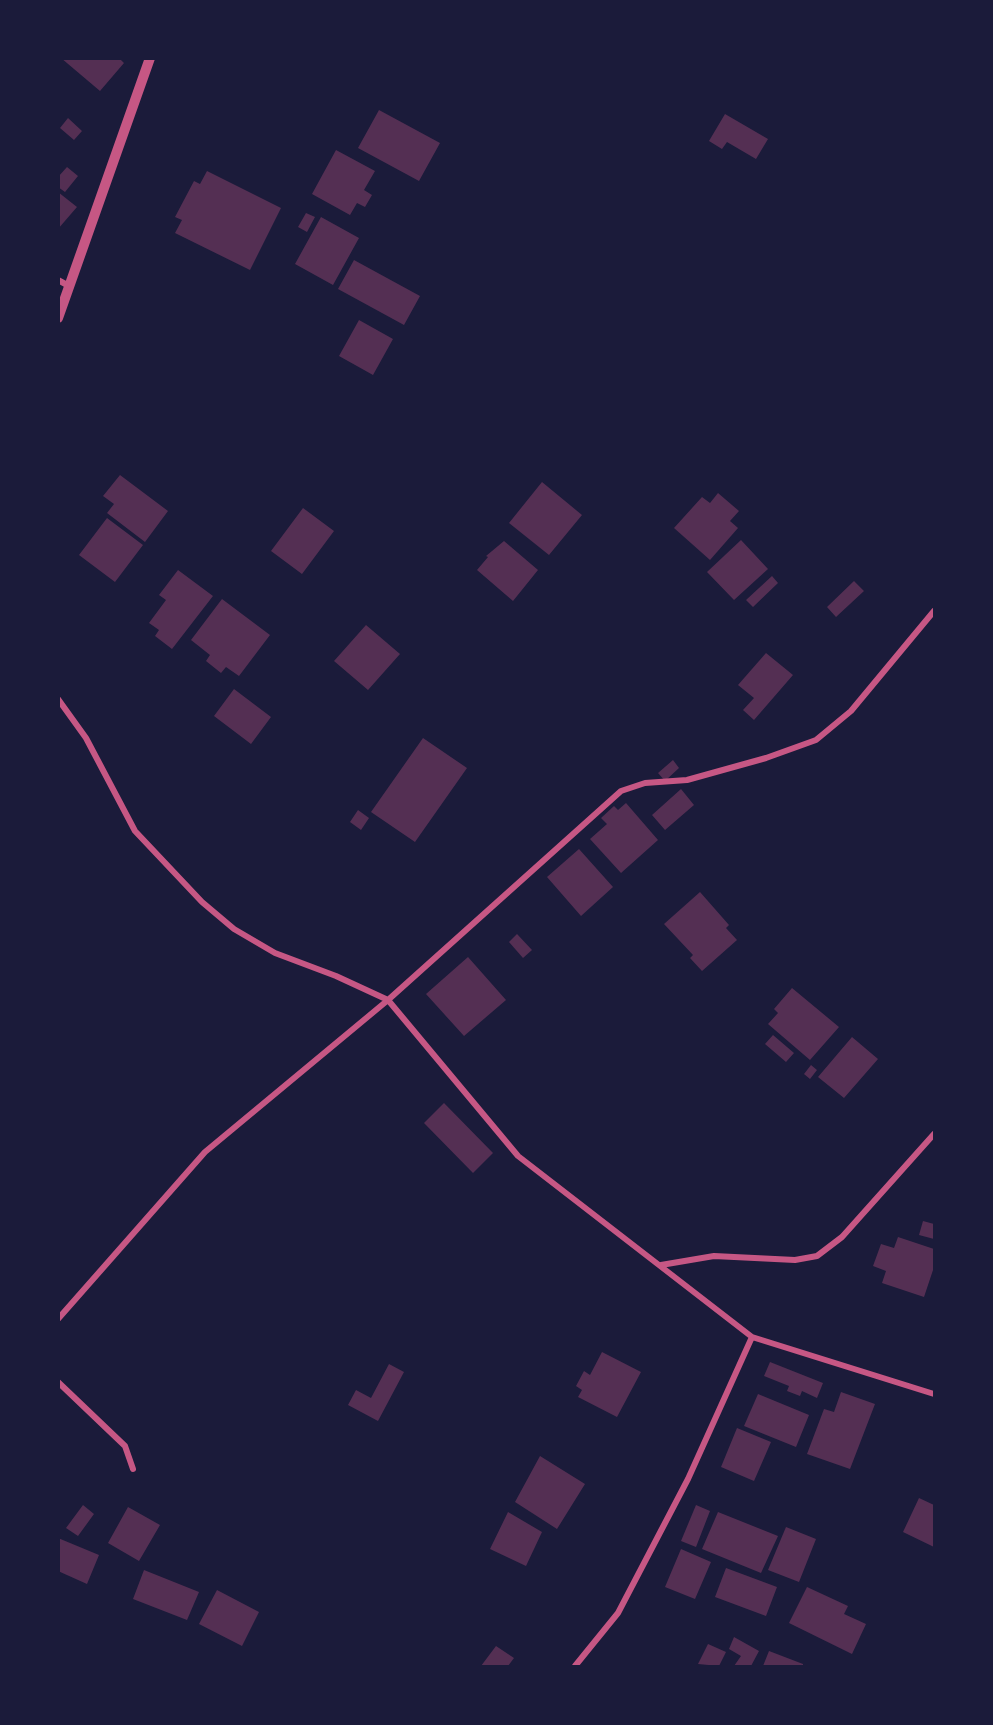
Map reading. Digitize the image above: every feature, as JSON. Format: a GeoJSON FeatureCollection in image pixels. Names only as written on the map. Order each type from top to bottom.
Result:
{"type":"FeatureCollection","features":[{"type":"Feature","properties":{"kind":"street"},"geometry":{"type":"LineString","coordinates":[[58,318],[150,58]]}},
{"type":"Feature","properties":{"kind":"street"},"geometry":{"type":"LineString","coordinates":[[58,280],[69,286]]}},
{"type":"Feature","properties":{"kind":"street"},"geometry":{"type":"LineString","coordinates":[[58,1319],[205,1152],[388,999],[621,792],[645,783],[687,780],[766,758],[816,740],[851,711],[934,611]]}},
{"type":"Feature","properties":{"kind":"street"},"geometry":{"type":"LineString","coordinates":[[58,699],[86,738],[135,831],[202,902],[234,928],[276,953],[388,999],[518,1156],[752,1337],[934,1394]]}},
{"type":"Feature","properties":{"kind":"street"},"geometry":{"type":"LineString","coordinates":[[661,1265],[714,1256],[795,1260],[817,1256],[842,1237],[934,1134]]}},
{"type":"Feature","properties":{"kind":"street"},"geometry":{"type":"LineString","coordinates":[[575,1666],[618,1613],[688,1479],[752,1337]]}},
{"type":"Feature","properties":{"kind":"street"},"geometry":{"type":"LineString","coordinates":[[58,1382],[125,1446],[133,1469]]}},
{"type":"Feature","properties":{"kind":"building"},"geometry":{"type":"Polygon","coordinates":[[[61,58],[119,58],[124,63],[100,91],[61,58]]]}},
{"type":"Feature","properties":{"kind":"building"},"geometry":{"type":"Polygon","coordinates":[[[379,110],[440,143],[419,181],[358,148],[379,110]]]}},
{"type":"Feature","properties":{"kind":"building"},"geometry":{"type":"Polygon","coordinates":[[[725,114],[768,139],[756,159],[727,142],[722,149],[709,141],[725,114]]]}},
{"type":"Feature","properties":{"kind":"building"},"geometry":{"type":"Polygon","coordinates":[[[68,118],[82,131],[74,140],[60,128],[68,118]]]}},
{"type":"Feature","properties":{"kind":"building"},"geometry":{"type":"Polygon","coordinates":[[[336,150],[375,171],[364,190],[372,195],[365,207],[357,203],[350,215],[312,194],[336,150]]]}},
{"type":"Feature","properties":{"kind":"building"},"geometry":{"type":"Polygon","coordinates":[[[67,167],[78,176],[65,192],[58,187],[58,177],[67,167]]]}},
{"type":"Feature","properties":{"kind":"building"},"geometry":{"type":"Polygon","coordinates":[[[207,171],[281,208],[250,270],[175,233],[182,220],[175,217],[194,181],[200,184],[207,171]]]}},
{"type":"Feature","properties":{"kind":"building"},"geometry":{"type":"Polygon","coordinates":[[[58,192],[77,207],[58,229],[58,192]]]}},
{"type":"Feature","properties":{"kind":"building"},"geometry":{"type":"Polygon","coordinates":[[[306,213],[315,217],[307,232],[298,227],[306,213]]]}},
{"type":"Feature","properties":{"kind":"building"},"geometry":{"type":"Polygon","coordinates":[[[321,217],[359,238],[333,285],[295,264],[321,217]]]}},
{"type":"Feature","properties":{"kind":"building"},"geometry":{"type":"Polygon","coordinates":[[[354,260],[420,296],[404,325],[338,289],[354,260]]]}},
{"type":"Feature","properties":{"kind":"building"},"geometry":{"type":"Polygon","coordinates":[[[359,320],[393,339],[373,375],[339,356],[359,320]]]}},
{"type":"Feature","properties":{"kind":"building"},"geometry":{"type":"Polygon","coordinates":[[[120,475],[168,511],[145,542],[107,513],[114,504],[103,496],[120,475]]]}},
{"type":"Feature","properties":{"kind":"building"},"geometry":{"type":"Polygon","coordinates":[[[542,482],[582,515],[549,555],[509,523],[542,482]]]}},
{"type":"Feature","properties":{"kind":"building"},"geometry":{"type":"Polygon","coordinates":[[[718,493],[739,511],[730,521],[738,528],[710,560],[674,528],[702,497],[710,503],[718,493]]]}},
{"type":"Feature","properties":{"kind":"building"},"geometry":{"type":"Polygon","coordinates":[[[303,508],[334,531],[302,574],[271,551],[303,508]]]}},
{"type":"Feature","properties":{"kind":"building"},"geometry":{"type":"Polygon","coordinates":[[[107,518],[143,545],[115,582],[79,555],[107,518]]]}},
{"type":"Feature","properties":{"kind":"building"},"geometry":{"type":"Polygon","coordinates":[[[741,540],[768,569],[734,600],[707,572],[741,540]]]}},
{"type":"Feature","properties":{"kind":"building"},"geometry":{"type":"Polygon","coordinates":[[[504,541],[538,570],[513,601],[477,570],[488,557],[486,556],[504,541]]]}},
{"type":"Feature","properties":{"kind":"building"},"geometry":{"type":"Polygon","coordinates":[[[178,570],[213,596],[172,649],[155,636],[159,630],[149,623],[166,600],[159,595],[178,570]]]}},
{"type":"Feature","properties":{"kind":"building"},"geometry":{"type":"Polygon","coordinates":[[[772,576],[778,583],[753,607],[746,600],[772,576]]]}},
{"type":"Feature","properties":{"kind":"building"},"geometry":{"type":"Polygon","coordinates":[[[854,581],[864,591],[836,617],[827,607],[854,581]]]}},
{"type":"Feature","properties":{"kind":"building"},"geometry":{"type":"Polygon","coordinates":[[[222,599],[270,635],[239,676],[226,667],[221,673],[206,661],[210,655],[191,640],[222,599]]]}},
{"type":"Feature","properties":{"kind":"building"},"geometry":{"type":"Polygon","coordinates":[[[366,625],[400,654],[368,690],[334,661],[366,625]]]}},
{"type":"Feature","properties":{"kind":"building"},"geometry":{"type":"Polygon","coordinates":[[[766,653],[793,675],[754,720],[743,710],[754,698],[738,685],[766,653]]]}},
{"type":"Feature","properties":{"kind":"building"},"geometry":{"type":"Polygon","coordinates":[[[234,689],[271,717],[251,744],[214,716],[234,689]]]}},
{"type":"Feature","properties":{"kind":"building"},"geometry":{"type":"Polygon","coordinates":[[[423,738],[467,768],[415,842],[371,812],[423,738]]]}},
{"type":"Feature","properties":{"kind":"building"},"geometry":{"type":"Polygon","coordinates":[[[673,760],[679,768],[665,781],[658,773],[673,760]]]}},
{"type":"Feature","properties":{"kind":"building"},"geometry":{"type":"Polygon","coordinates":[[[681,789],[694,805],[665,830],[652,815],[681,789]]]}},
{"type":"Feature","properties":{"kind":"building"},"geometry":{"type":"Polygon","coordinates":[[[626,803],[658,840],[621,873],[590,839],[607,824],[601,818],[614,806],[618,810],[626,803]]]}},
{"type":"Feature","properties":{"kind":"building"},"geometry":{"type":"Polygon","coordinates":[[[358,810],[369,818],[361,830],[350,822],[358,810]]]}},
{"type":"Feature","properties":{"kind":"building"},"geometry":{"type":"Polygon","coordinates":[[[579,849],[613,887],[581,916],[547,877],[579,849]]]}},
{"type":"Feature","properties":{"kind":"building"},"geometry":{"type":"Polygon","coordinates":[[[700,892],[729,925],[726,928],[737,940],[702,971],[690,958],[693,955],[664,924],[700,892]]]}},
{"type":"Feature","properties":{"kind":"building"},"geometry":{"type":"Polygon","coordinates":[[[517,934],[532,950],[523,958],[509,942],[517,934]]]}},
{"type":"Feature","properties":{"kind":"building"},"geometry":{"type":"Polygon","coordinates":[[[468,957],[506,1000],[464,1036],[426,994],[468,957]]]}},
{"type":"Feature","properties":{"kind":"building"},"geometry":{"type":"Polygon","coordinates":[[[792,988],[839,1027],[810,1060],[768,1024],[778,1013],[774,1009],[792,988]]]}},
{"type":"Feature","properties":{"kind":"building"},"geometry":{"type":"Polygon","coordinates":[[[773,1035],[794,1053],[786,1062],[765,1044],[773,1035]]]}},
{"type":"Feature","properties":{"kind":"building"},"geometry":{"type":"Polygon","coordinates":[[[852,1037],[878,1059],[844,1098],[818,1077],[852,1037]]]}},
{"type":"Feature","properties":{"kind":"building"},"geometry":{"type":"Polygon","coordinates":[[[811,1065],[817,1070],[810,1079],[804,1074],[811,1065]]]}},
{"type":"Feature","properties":{"kind":"building"},"geometry":{"type":"Polygon","coordinates":[[[444,1103],[493,1153],[473,1173],[424,1123],[444,1103]]]}},
{"type":"Feature","properties":{"kind":"building"},"geometry":{"type":"Polygon","coordinates":[[[923,1221],[934,1224],[934,1239],[919,1235],[923,1221]]]}},
{"type":"Feature","properties":{"kind":"building"},"geometry":{"type":"Polygon","coordinates":[[[898,1237],[934,1249],[934,1267],[924,1297],[882,1283],[886,1271],[873,1266],[881,1244],[894,1248],[898,1237]]]}},
{"type":"Feature","properties":{"kind":"building"},"geometry":{"type":"Polygon","coordinates":[[[602,1352],[641,1372],[617,1417],[578,1397],[582,1390],[576,1386],[584,1371],[590,1375],[602,1352]]]}},
{"type":"Feature","properties":{"kind":"building"},"geometry":{"type":"Polygon","coordinates":[[[770,1362],[823,1383],[817,1398],[802,1391],[800,1396],[787,1391],[789,1386],[764,1376],[770,1362]]]}},
{"type":"Feature","properties":{"kind":"building"},"geometry":{"type":"Polygon","coordinates":[[[389,1364],[404,1372],[378,1421],[348,1405],[356,1390],[371,1398],[389,1364]]]}},
{"type":"Feature","properties":{"kind":"building"},"geometry":{"type":"Polygon","coordinates":[[[841,1392],[875,1404],[850,1469],[807,1454],[824,1409],[834,1412],[841,1392]]]}},
{"type":"Feature","properties":{"kind":"building"},"geometry":{"type":"Polygon","coordinates":[[[758,1394],[809,1415],[796,1447],[744,1426],[758,1394]]]}},
{"type":"Feature","properties":{"kind":"building"},"geometry":{"type":"Polygon","coordinates":[[[737,1428],[771,1442],[754,1481],[721,1467],[737,1428]]]}},
{"type":"Feature","properties":{"kind":"building"},"geometry":{"type":"Polygon","coordinates":[[[540,1456],[585,1484],[557,1529],[515,1502],[540,1456]]]}},
{"type":"Feature","properties":{"kind":"building"},"geometry":{"type":"Polygon","coordinates":[[[919,1498],[934,1505],[934,1547],[903,1532],[919,1498]]]}},
{"type":"Feature","properties":{"kind":"building"},"geometry":{"type":"Polygon","coordinates":[[[83,1505],[94,1514],[78,1536],[66,1528],[83,1505]]]}},
{"type":"Feature","properties":{"kind":"building"},"geometry":{"type":"Polygon","coordinates":[[[696,1505],[710,1511],[696,1547],[681,1541],[696,1505]]]}},
{"type":"Feature","properties":{"kind":"building"},"geometry":{"type":"Polygon","coordinates":[[[128,1507],[160,1525],[139,1561],[108,1543],[128,1507]]]}},
{"type":"Feature","properties":{"kind":"building"},"geometry":{"type":"Polygon","coordinates":[[[508,1512],[542,1532],[526,1566],[490,1549],[508,1512]]]}},
{"type":"Feature","properties":{"kind":"building"},"geometry":{"type":"Polygon","coordinates":[[[718,1512],[778,1536],[761,1573],[702,1549],[718,1512]]]}},
{"type":"Feature","properties":{"kind":"building"},"geometry":{"type":"Polygon","coordinates":[[[786,1527],[816,1539],[799,1582],[768,1570],[786,1527]]]}},
{"type":"Feature","properties":{"kind":"building"},"geometry":{"type":"Polygon","coordinates":[[[58,1538],[99,1555],[87,1584],[58,1571],[58,1538]]]}},
{"type":"Feature","properties":{"kind":"building"},"geometry":{"type":"Polygon","coordinates":[[[681,1549],[711,1562],[695,1599],[665,1587],[681,1549]]]}},
{"type":"Feature","properties":{"kind":"building"},"geometry":{"type":"Polygon","coordinates":[[[726,1568],[777,1587],[766,1616],[715,1597],[726,1568]]]}},
{"type":"Feature","properties":{"kind":"building"},"geometry":{"type":"Polygon","coordinates":[[[144,1570],[199,1592],[187,1620],[133,1599],[144,1570]]]}},
{"type":"Feature","properties":{"kind":"building"},"geometry":{"type":"Polygon","coordinates":[[[807,1587],[848,1606],[844,1614],[866,1624],[852,1654],[789,1623],[807,1587]]]}},
{"type":"Feature","properties":{"kind":"building"},"geometry":{"type":"Polygon","coordinates":[[[217,1590],[259,1612],[242,1646],[199,1624],[217,1590]]]}},
{"type":"Feature","properties":{"kind":"building"},"geometry":{"type":"Polygon","coordinates":[[[734,1637],[759,1651],[751,1666],[734,1666],[741,1656],[729,1649],[734,1637]]]}},
{"type":"Feature","properties":{"kind":"building"},"geometry":{"type":"Polygon","coordinates":[[[708,1644],[726,1652],[719,1666],[698,1664],[708,1644]]]}},
{"type":"Feature","properties":{"kind":"building"},"geometry":{"type":"Polygon","coordinates":[[[496,1646],[514,1658],[508,1666],[481,1666],[496,1646]]]}},
{"type":"Feature","properties":{"kind":"building"},"geometry":{"type":"Polygon","coordinates":[[[769,1651],[803,1664],[803,1666],[763,1666],[769,1651]]]}}]}
